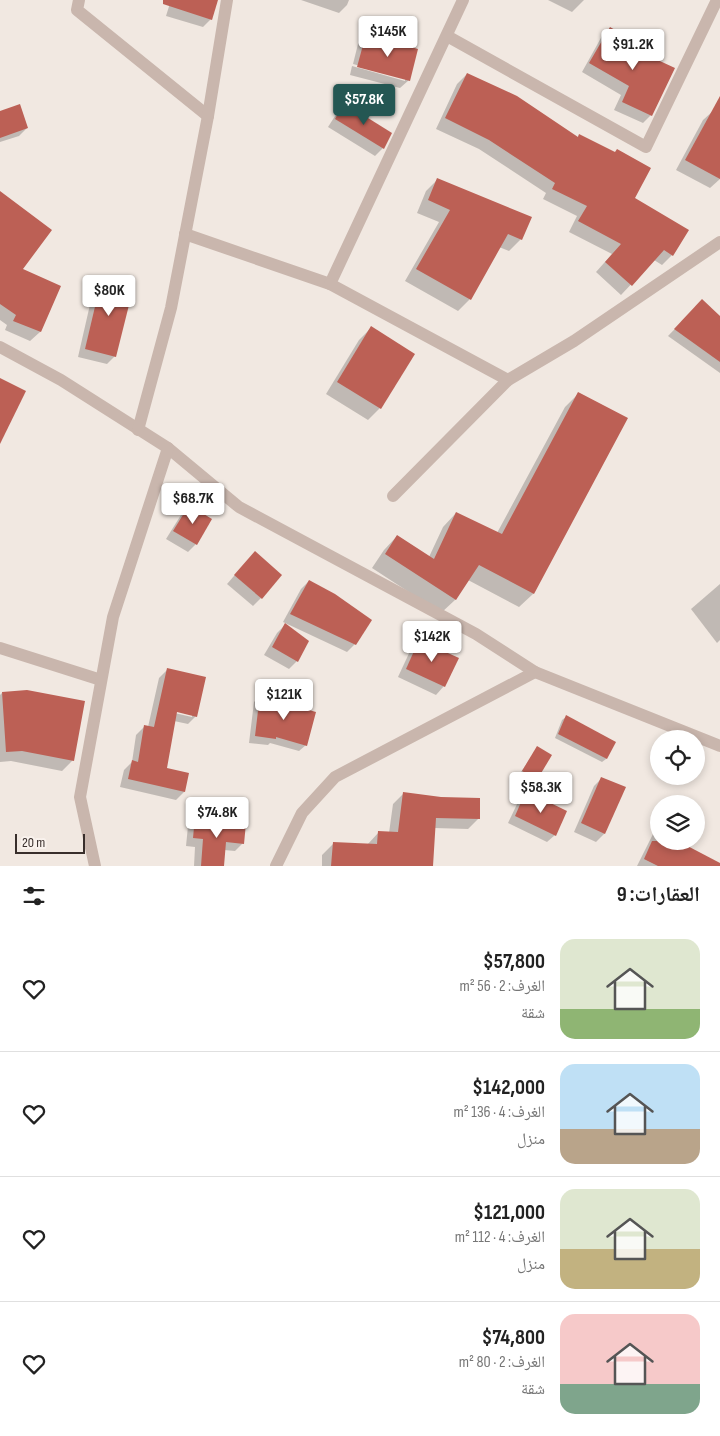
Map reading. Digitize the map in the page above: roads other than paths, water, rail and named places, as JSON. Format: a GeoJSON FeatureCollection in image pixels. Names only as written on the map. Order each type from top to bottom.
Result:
{"type":"FeatureCollection","features":[{"type":"Feature","properties":{"kind":"street"},"geometry":{"type":"LineString","coordinates":[[79,0],[77,10],[208,116]]}},
{"type":"Feature","properties":{"kind":"street"},"geometry":{"type":"LineString","coordinates":[[138,430],[171,308],[208,116],[227,0]]}},
{"type":"Feature","properties":{"kind":"street"},"geometry":{"type":"LineString","coordinates":[[330,284],[463,0]]}},
{"type":"Feature","properties":{"kind":"street"},"geometry":{"type":"LineString","coordinates":[[447,36],[646,147],[717,0]]}},
{"type":"Feature","properties":{"kind":"street"},"geometry":{"type":"LineString","coordinates":[[185,234],[330,284],[508,380]]}},
{"type":"Feature","properties":{"kind":"street"},"geometry":{"type":"LineString","coordinates":[[393,496],[508,380],[574,341],[720,242]]}},
{"type":"Feature","properties":{"kind":"street"},"geometry":{"type":"LineString","coordinates":[[0,347],[61,380],[168,448],[239,507],[476,634],[535,672],[720,746]]}},
{"type":"Feature","properties":{"kind":"street"},"geometry":{"type":"LineString","coordinates":[[95,866],[80,797],[113,617],[168,448]]}},
{"type":"Feature","properties":{"kind":"street"},"geometry":{"type":"LineString","coordinates":[[0,648],[101,680]]}},
{"type":"Feature","properties":{"kind":"street"},"geometry":{"type":"LineString","coordinates":[[276,866],[302,812],[335,777],[535,672]]}}]}
